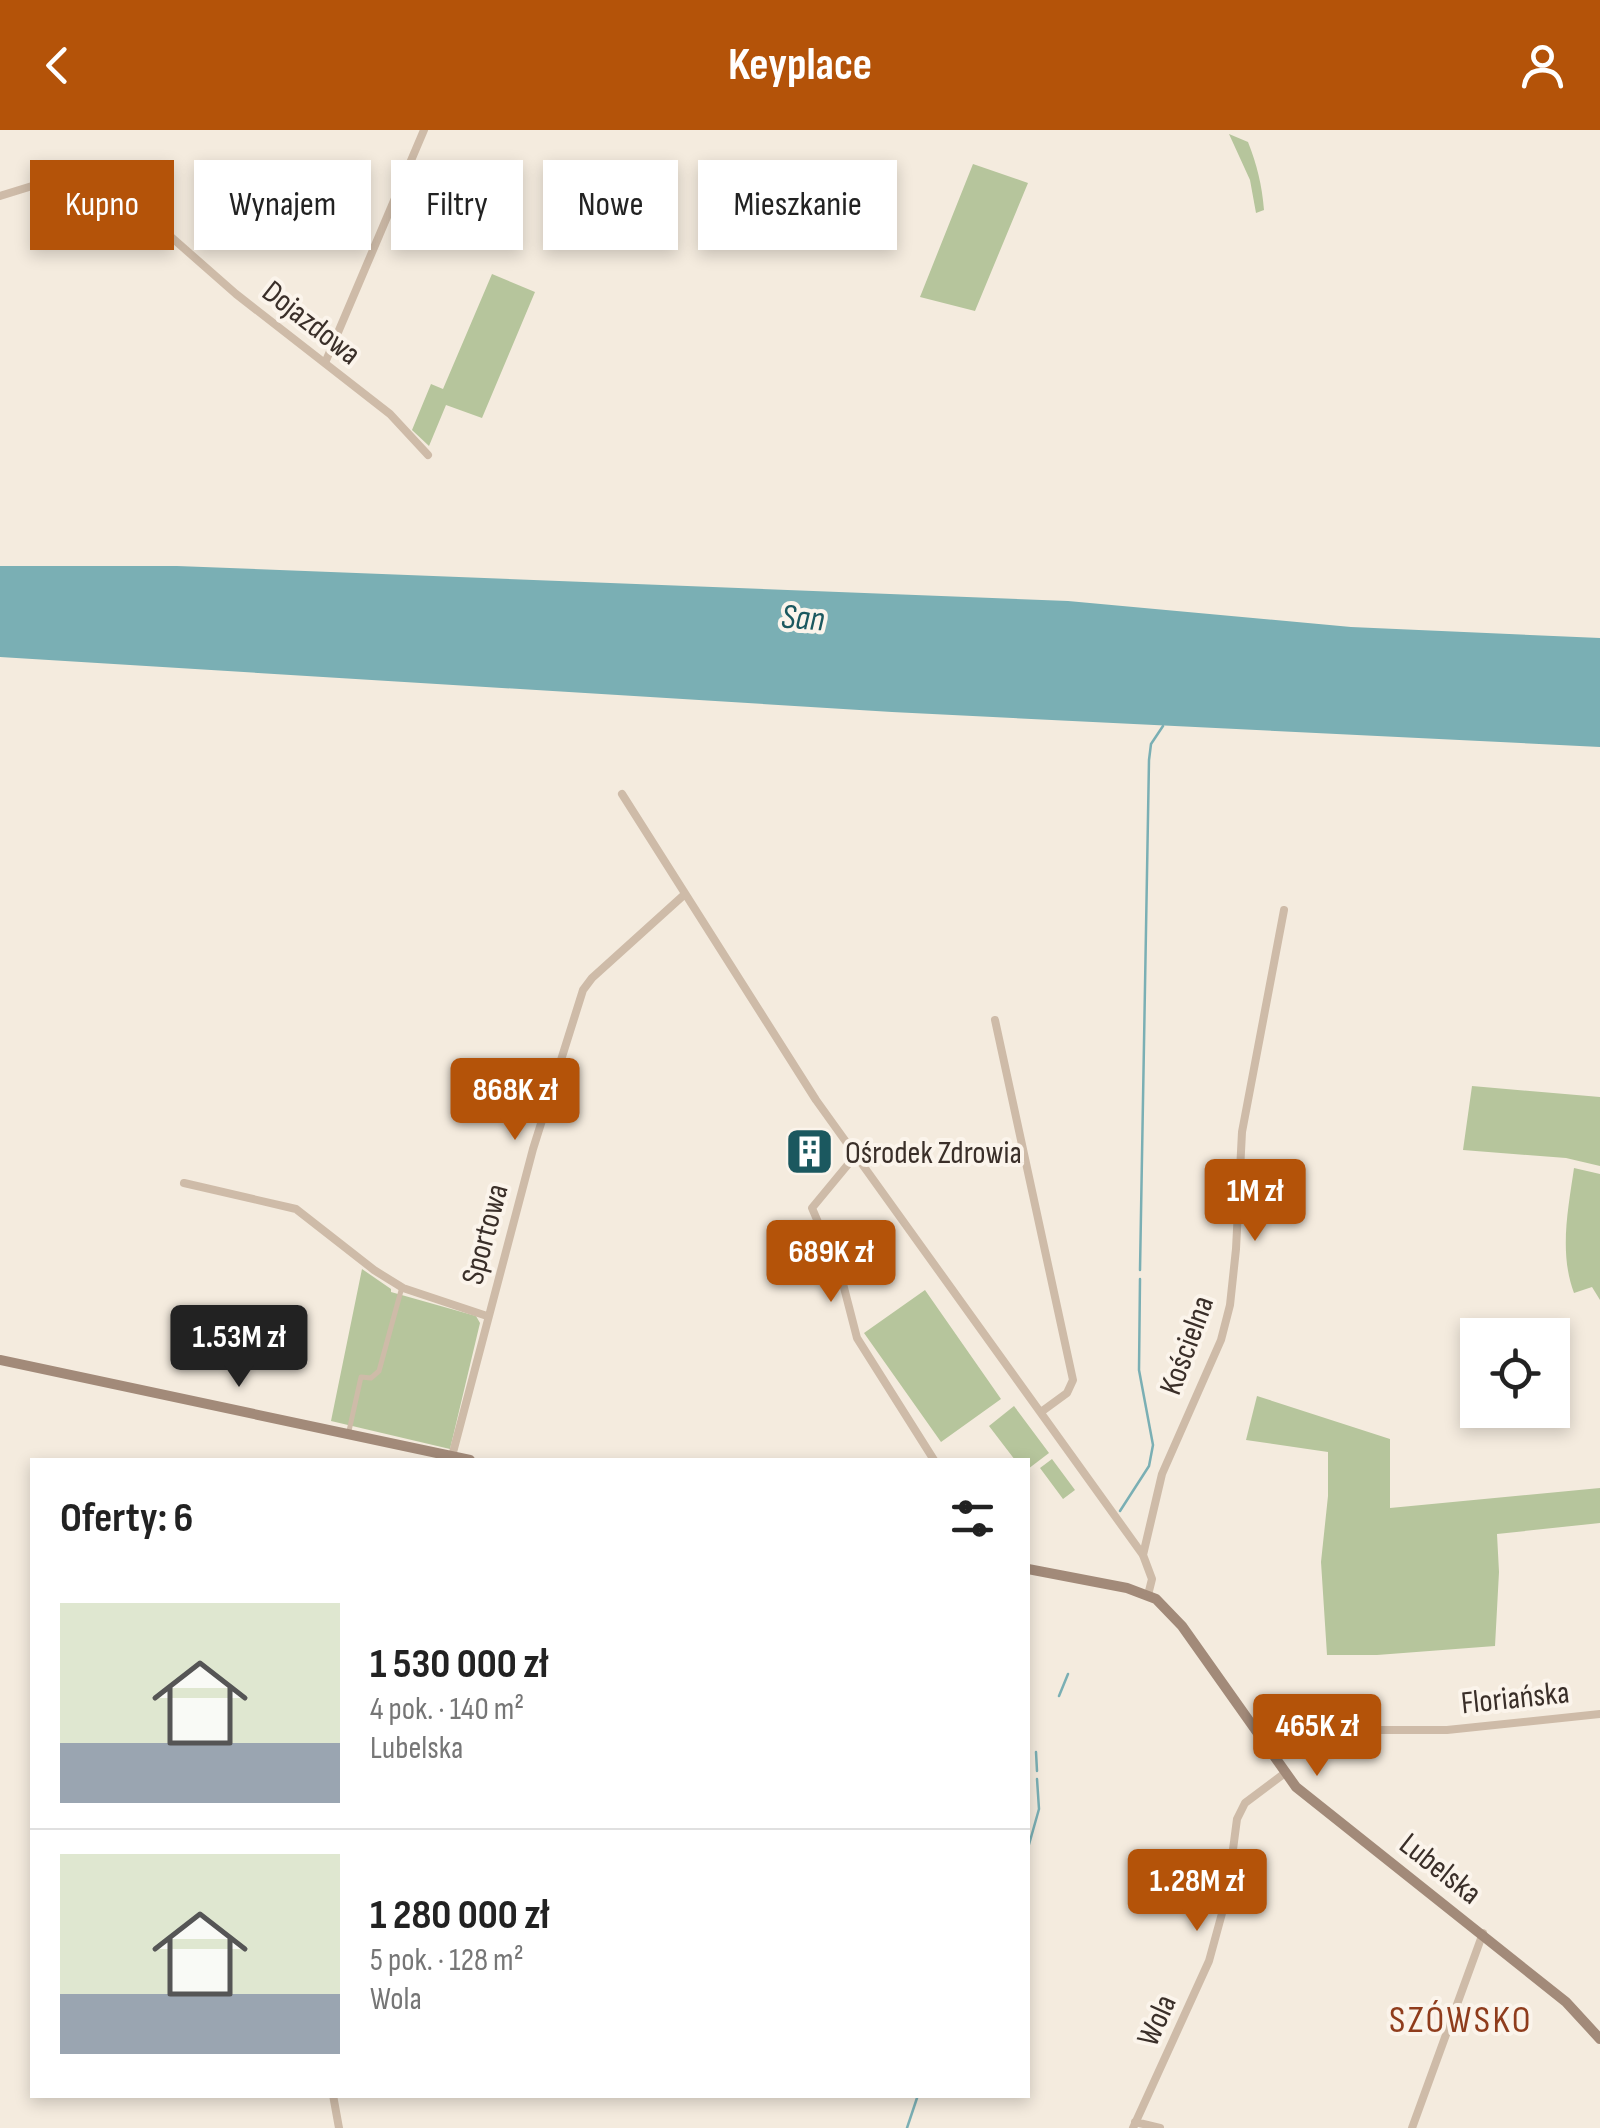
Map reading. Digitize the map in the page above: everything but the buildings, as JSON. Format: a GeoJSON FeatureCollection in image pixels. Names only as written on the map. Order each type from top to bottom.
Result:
{"type":"FeatureCollection","features":[{"type":"Feature","properties":{"kind":"main road"},"geometry":{"type":"LineString","coordinates":[[0,1360],[451,1458]]}},
{"type":"Feature","properties":{"kind":"main road","name":"Lubelska"},"geometry":{"type":"LineString","coordinates":[[1030,1570],[1120,1586],[1148,1595],[1166,1608],[1308,1798],[1483,1933],[1566,2002],[1600,2038]]}},
{"type":"Feature","properties":{"kind":"street"},"geometry":{"type":"LineString","coordinates":[[325,363],[424,130]]}},
{"type":"Feature","properties":{"kind":"street","name":"Dojazdowa"},"geometry":{"type":"LineString","coordinates":[[0,196],[58,178],[78,180],[134,210],[390,414],[428,455]]}},
{"type":"Feature","properties":{"kind":"street"},"geometry":{"type":"LineString","coordinates":[[622,794],[774,1038],[1142,1554],[1152,1578],[1148,1595]]}},
{"type":"Feature","properties":{"kind":"street","name":"Sportowa"},"geometry":{"type":"LineString","coordinates":[[451,1458],[533,1149],[583,990],[686,894]]}},
{"type":"Feature","properties":{"kind":"street","name":"Kościelna"},"geometry":{"type":"LineString","coordinates":[[1142,1554],[1162,1474],[1221,1340],[1230,1305],[1242,1132],[1284,910]]}},
{"type":"Feature","properties":{"kind":"street"},"geometry":{"type":"LineString","coordinates":[[995,1020],[1073,1380],[1068,1393],[1041,1412]]}},
{"type":"Feature","properties":{"kind":"street"},"geometry":{"type":"LineString","coordinates":[[855,1156],[812,1208],[841,1276],[857,1338],[933,1458]]}},
{"type":"Feature","properties":{"kind":"street"},"geometry":{"type":"LineString","coordinates":[[184,1182],[296,1209],[402,1287],[487,1316]]}},
{"type":"Feature","properties":{"kind":"street"},"geometry":{"type":"LineString","coordinates":[[349,1434],[361,1377],[371,1378],[378,1371],[402,1287]]}},
{"type":"Feature","properties":{"kind":"street","name":"Floriańska"},"geometry":{"type":"LineString","coordinates":[[1255,1730],[1446,1730],[1600,1714]]}},
{"type":"Feature","properties":{"kind":"street","name":"Wola"},"geometry":{"type":"LineString","coordinates":[[1134,2125],[1209,1961],[1227,1895],[1237,1819],[1246,1803],[1286,1773]]}},
{"type":"Feature","properties":{"kind":"street"},"geometry":{"type":"LineString","coordinates":[[1412,2128],[1483,1933]]}},
{"type":"Feature","properties":{"kind":"street"},"geometry":{"type":"LineString","coordinates":[[334,2098],[339,2128]]}},
{"type":"Feature","properties":{"kind":"street"},"geometry":{"type":"LineString","coordinates":[[1134,2125],[1160,2128]]}},
{"type":"Feature","properties":{"kind":"green space"},"geometry":{"type":"Polygon","coordinates":[[[1229,134],[1248,142],[1259,175],[1264,210],[1256,213],[1250,180],[1229,134]]]}},
{"type":"Feature","properties":{"kind":"green space"},"geometry":{"type":"Polygon","coordinates":[[[973,164],[1028,183],[975,311],[920,297],[973,164]]]}},
{"type":"Feature","properties":{"kind":"green space"},"geometry":{"type":"Polygon","coordinates":[[[492,274],[535,292],[482,418],[446,405],[429,446],[412,430],[431,384],[443,389],[492,274]]]}},
{"type":"Feature","properties":{"kind":"green space"},"geometry":{"type":"Polygon","coordinates":[[[1472,1086],[1600,1097],[1600,1166],[1566,1158],[1463,1150],[1472,1086]]]}},
{"type":"Feature","properties":{"kind":"green space"},"geometry":{"type":"Polygon","coordinates":[[[1574,1168],[1600,1174],[1600,1300],[1592,1287],[1574,1293],[1569,1278],[1566,1231],[1574,1168]]]}},
{"type":"Feature","properties":{"kind":"green space"},"geometry":{"type":"Polygon","coordinates":[[[362,1269],[391,1292],[476,1316],[480,1323],[450,1449],[331,1421],[362,1269]]]}},
{"type":"Feature","properties":{"kind":"green space"},"geometry":{"type":"Polygon","coordinates":[[[925,1290],[1001,1399],[941,1442],[864,1333],[925,1290]]]}},
{"type":"Feature","properties":{"kind":"green space"},"geometry":{"type":"Polygon","coordinates":[[[1257,1396],[1390,1439],[1390,1508],[1600,1488],[1600,1523],[1497,1534],[1495,1646],[1327,1655],[1321,1562],[1328,1452],[1246,1440],[1257,1396]]]}},
{"type":"Feature","properties":{"kind":"green space"},"geometry":{"type":"Polygon","coordinates":[[[1014,1406],[1049,1453],[1030,1467],[1030,1458],[1013,1458],[989,1426],[1014,1406]]]}},
{"type":"Feature","properties":{"kind":"green space"},"geometry":{"type":"Polygon","coordinates":[[[1052,1459],[1075,1490],[1063,1499],[1040,1468],[1052,1459]]]}},
{"type":"Feature","properties":{"kind":"water","name":"San"},"geometry":{"type":"Polygon","coordinates":[[[0,566],[177,566],[1068,601],[1351,627],[1600,638],[1600,747],[892,712],[0,657],[0,566]]]}},
{"type":"Feature","properties":{"kind":"waterway"},"geometry":{"type":"LineString","coordinates":[[1140,1270],[1149,760],[1151,744],[1163,726]]}},
{"type":"Feature","properties":{"kind":"waterway"},"geometry":{"type":"LineString","coordinates":[[1120,1511],[1149,1466],[1153,1445],[1139,1370],[1140,1279]]}},
{"type":"Feature","properties":{"kind":"waterway"},"geometry":{"type":"LineString","coordinates":[[1059,1696],[1068,1674]]}},
{"type":"Feature","properties":{"kind":"waterway"},"geometry":{"type":"LineString","coordinates":[[1036,1752],[1037,1771]]}},
{"type":"Feature","properties":{"kind":"waterway"},"geometry":{"type":"LineString","coordinates":[[1030,1841],[1039,1809],[1037,1779]]}},
{"type":"Feature","properties":{"kind":"waterway"},"geometry":{"type":"LineString","coordinates":[[907,2128],[917,2098]]}},
{"type":"Feature","properties":{"kind":"place","name":"Ośrodek Zdrowia"},"geometry":{"type":"Point","coordinates":[810,1152]}},
{"type":"Feature","properties":{"kind":"district","name":"SZÓWSKO"},"geometry":{"type":"Point","coordinates":[1461,2019]}}]}
